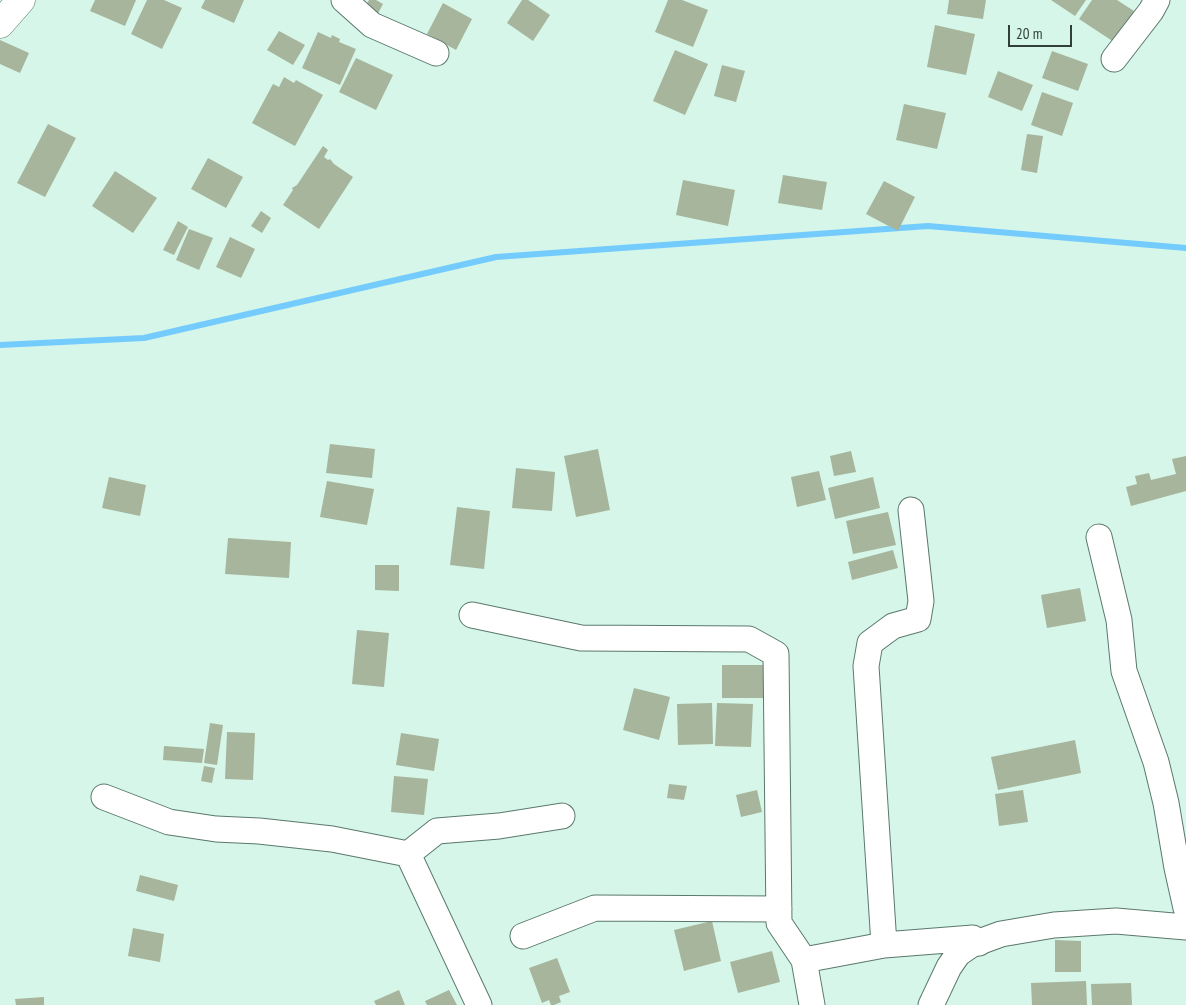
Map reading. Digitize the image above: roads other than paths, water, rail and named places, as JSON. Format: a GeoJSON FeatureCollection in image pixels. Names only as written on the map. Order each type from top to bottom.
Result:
{"type":"FeatureCollection","features":[{"type":"Feature","properties":{"kind":"street"},"geometry":{"type":"LineString","coordinates":[[0,24],[21,0]]}},
{"type":"Feature","properties":{"kind":"street"},"geometry":{"type":"LineString","coordinates":[[344,0],[372,25],[436,53]]}},
{"type":"Feature","properties":{"kind":"street"},"geometry":{"type":"LineString","coordinates":[[1114,59],[1151,11],[1157,0]]}},
{"type":"Feature","properties":{"kind":"street"},"geometry":{"type":"LineString","coordinates":[[884,945],[866,666],[870,643],[893,626],[918,619],[921,601],[911,510]]}},
{"type":"Feature","properties":{"kind":"street"},"geometry":{"type":"LineString","coordinates":[[1099,537],[1119,620],[1124,671],[1156,762],[1166,803],[1186,908]]}},
{"type":"Feature","properties":{"kind":"street"},"geometry":{"type":"LineString","coordinates":[[472,615],[581,638],[749,639],[776,654],[779,923],[804,960],[812,1005]]}},
{"type":"Feature","properties":{"kind":"street"},"geometry":{"type":"LineString","coordinates":[[104,798],[169,822],[216,829],[259,831],[332,839],[408,854],[437,831],[499,826],[562,816]]}},
{"type":"Feature","properties":{"kind":"street"},"geometry":{"type":"LineString","coordinates":[[408,854],[479,1005]]}},
{"type":"Feature","properties":{"kind":"street"},"geometry":{"type":"LineString","coordinates":[[523,936],[595,908],[779,909]]}},
{"type":"Feature","properties":{"kind":"street"},"geometry":{"type":"LineString","coordinates":[[931,1005],[949,967],[958,954],[979,942],[1001,934],[1054,925],[1116,921],[1186,927]]}},
{"type":"Feature","properties":{"kind":"street"},"geometry":{"type":"LineString","coordinates":[[804,960],[884,945],[972,938],[979,942]]}},
{"type":"Feature","properties":{"kind":"street"},"geometry":{"type":"LineString","coordinates":[[946,1005],[949,967]]}},
{"type":"Feature","properties":{"kind":"waterway"},"geometry":{"type":"LineString","coordinates":[[0,345],[144,338],[496,257],[928,226],[1186,248]]}}]}
